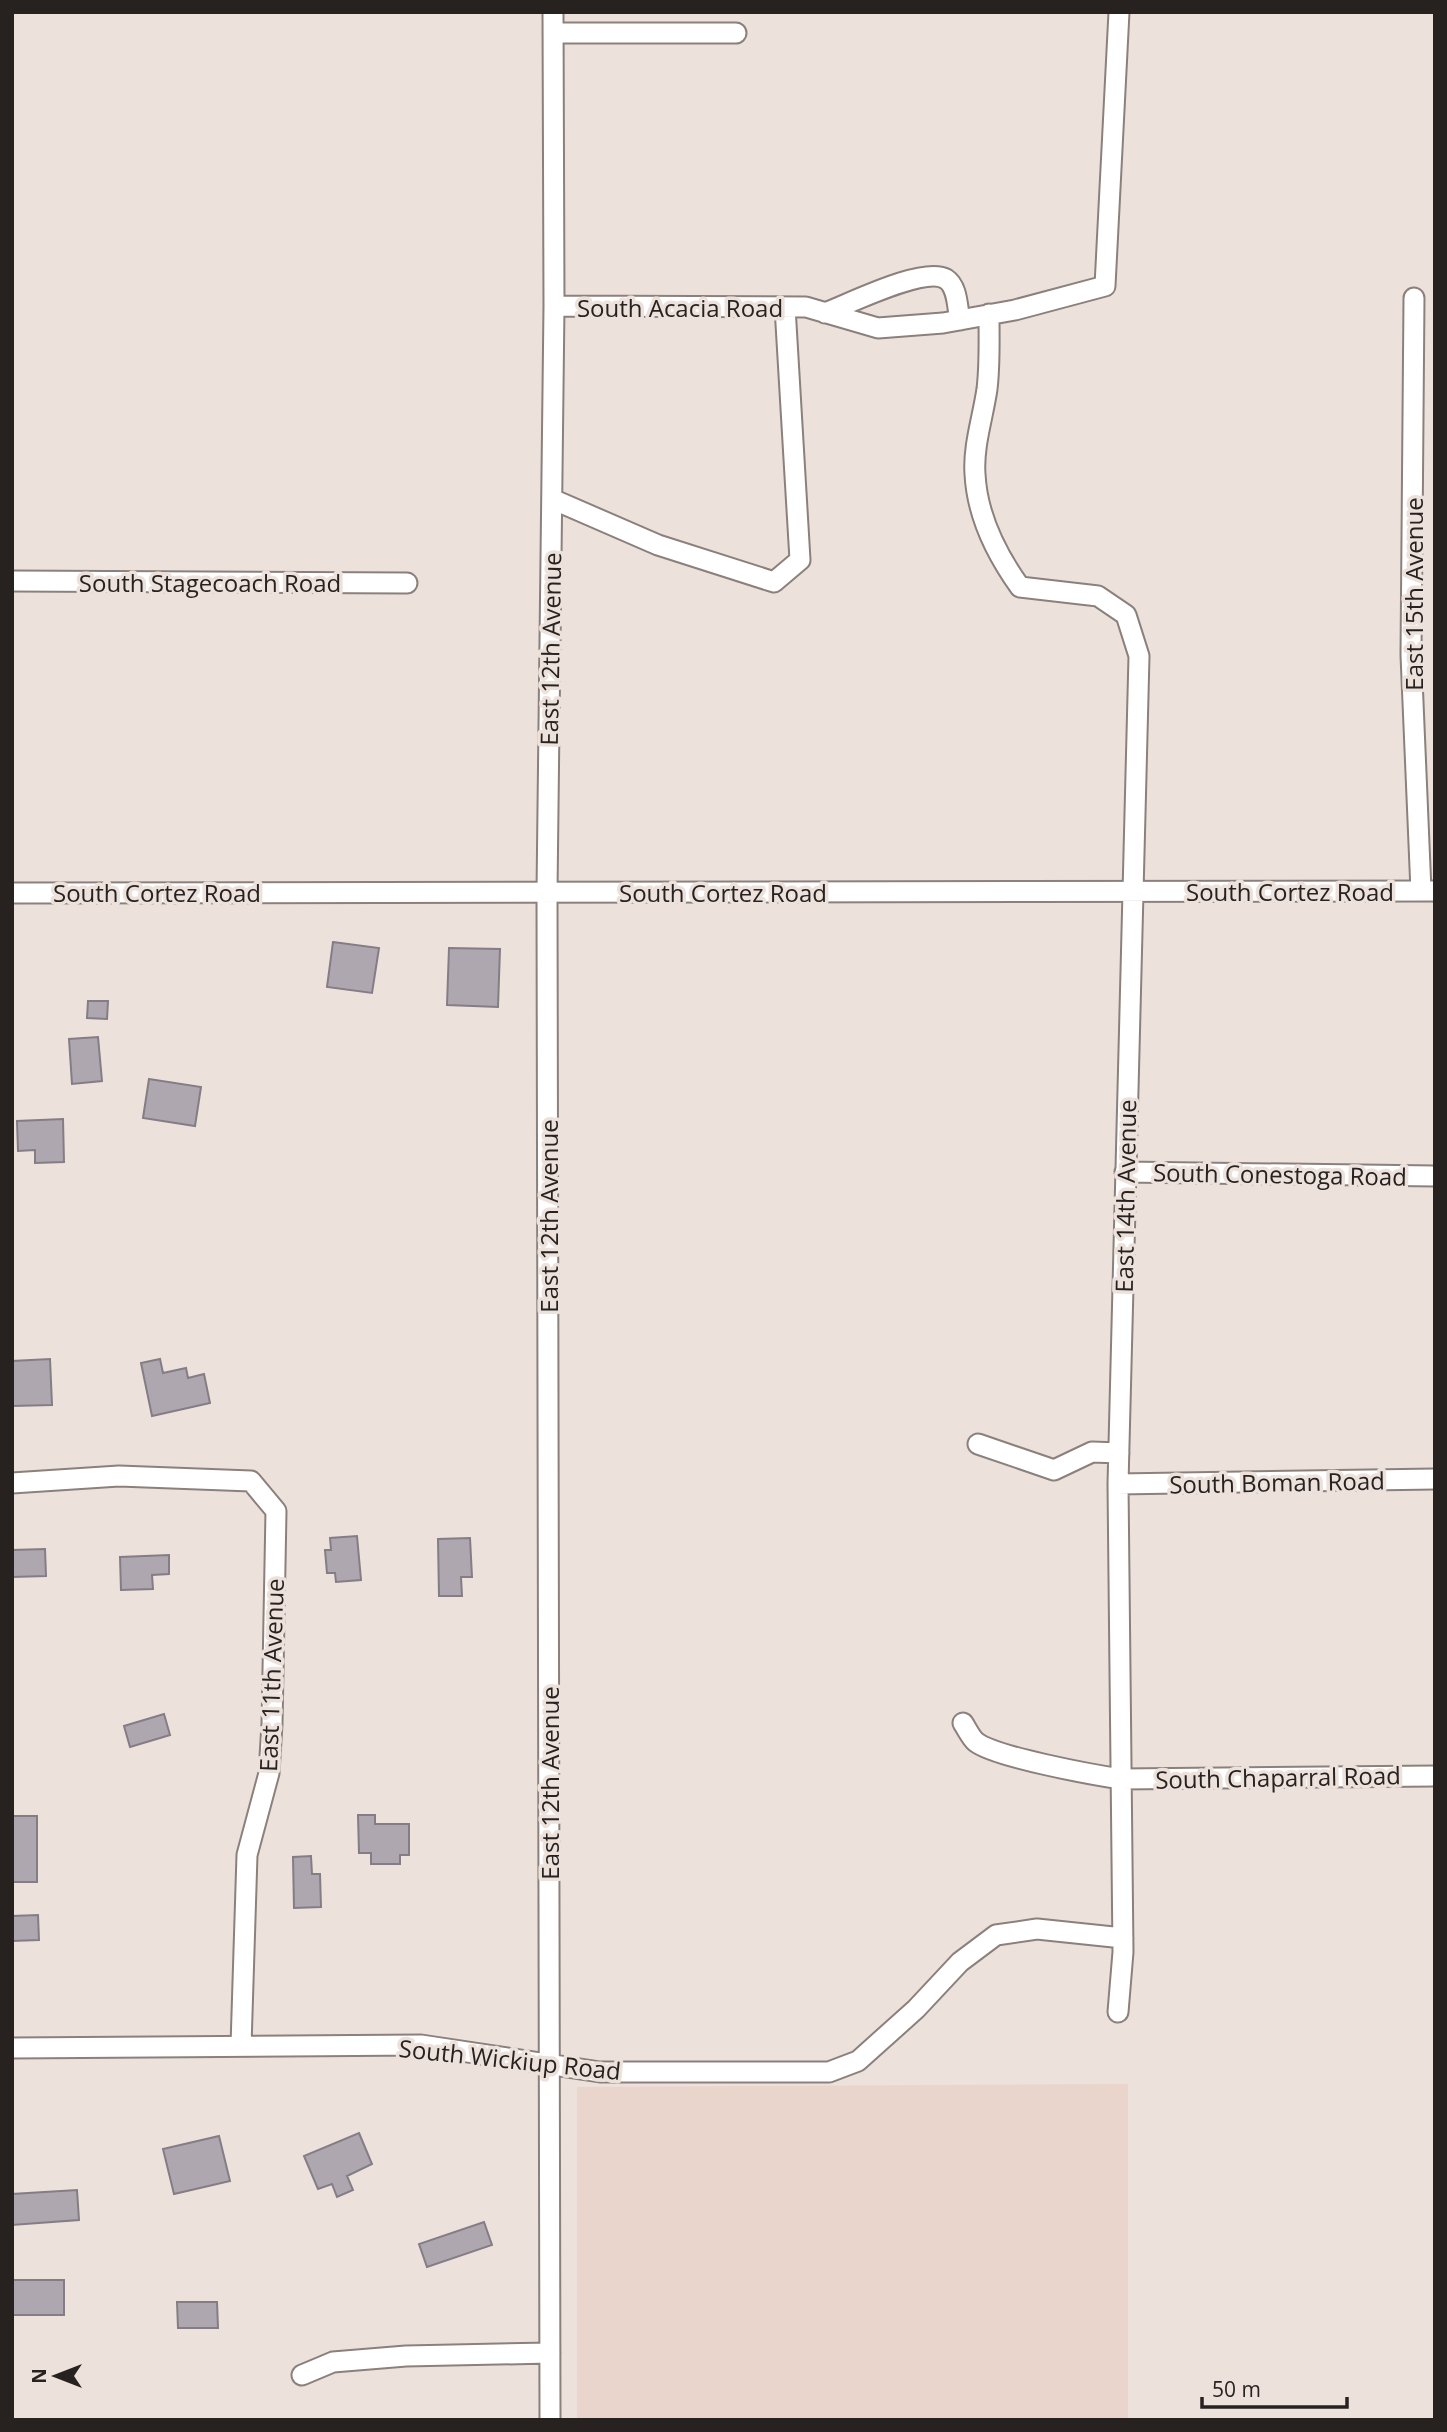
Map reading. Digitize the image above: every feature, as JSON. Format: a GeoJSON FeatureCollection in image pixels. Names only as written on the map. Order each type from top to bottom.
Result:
{"type":"FeatureCollection","features":[{"type":"Feature","properties":{"kind":"street","name":"East 12th Avenue"},"geometry":{"type":"LineString","coordinates":[[550,2420],[547,892],[554,306],[553,12]]}},
{"type":"Feature","properties":{"kind":"street","name":"South Acacia Road"},"geometry":{"type":"LineString","coordinates":[[554,306],[806,307],[878,328],[960,320],[1105,286],[1116,114],[1119,12]]}},
{"type":"Feature","properties":{"kind":"street"},"geometry":{"type":"LineString","coordinates":[[554,33],[736,33]]}},
{"type":"Feature","properties":{"kind":"street"},"geometry":{"type":"LineString","coordinates":[[825,313],[924,276],[937,276],[948,280],[955,293],[960,320]]}},
{"type":"Feature","properties":{"kind":"street"},"geometry":{"type":"LineString","coordinates":[[872,295],[887,327]]}},
{"type":"Feature","properties":{"kind":"street","name":"East 15th Avenue"},"geometry":{"type":"LineString","coordinates":[[1414,298],[1411,655],[1428,891]]}},
{"type":"Feature","properties":{"kind":"street"},"geometry":{"type":"LineString","coordinates":[[552,499],[659,545],[774,582],[800,560],[785,307]]}},
{"type":"Feature","properties":{"kind":"street","name":"East 14th Avenue"},"geometry":{"type":"LineString","coordinates":[[989,314],[987,387],[975,457],[975,476],[986,523],[1000,558],[1020,587],[1098,596],[1126,615],[1139,656],[1118,1484],[1123,1938],[1118,2012]]}},
{"type":"Feature","properties":{"kind":"street","name":"South Stagecoach Road"},"geometry":{"type":"LineString","coordinates":[[12,581],[407,583]]}},
{"type":"Feature","properties":{"kind":"street","name":"South Cortez Road"},"geometry":{"type":"LineString","coordinates":[[12,892],[1428,891]]}},
{"type":"Feature","properties":{"kind":"street","name":"South Conestoga Road"},"geometry":{"type":"LineString","coordinates":[[1125,1172],[1435,1175]]}},
{"type":"Feature","properties":{"kind":"street"},"geometry":{"type":"LineString","coordinates":[[978,1444],[1054,1469],[1093,1452],[1119,1453]]}},
{"type":"Feature","properties":{"kind":"street","name":"East 11th Avenue"},"geometry":{"type":"LineString","coordinates":[[12,1483],[118,1476],[251,1481],[276,1511],[269,1773],[247,1855],[241,2046]]}},
{"type":"Feature","properties":{"kind":"street","name":"South Boman Road"},"geometry":{"type":"LineString","coordinates":[[1118,1484],[1435,1479]]}},
{"type":"Feature","properties":{"kind":"street","name":"South Chaparral Road"},"geometry":{"type":"LineString","coordinates":[[963,1723],[976,1742],[1002,1752],[1075,1772],[1121,1779],[1435,1776]]}},
{"type":"Feature","properties":{"kind":"street","name":"South Wickiup Road"},"geometry":{"type":"LineString","coordinates":[[12,2048],[421,2045],[600,2072],[829,2072],[858,2061],[916,2010],[960,1962],[996,1935],[1037,1929],[1123,1938]]}},
{"type":"Feature","properties":{"kind":"street"},"geometry":{"type":"LineString","coordinates":[[302,2375],[333,2362],[407,2356],[550,2353]]}},
{"type":"Feature","properties":{"kind":"shaded area"},"geometry":{"type":"Polygon","coordinates":[[[1128,2084],[1128,2420],[577,2420],[577,2087],[1128,2084]]]}},
{"type":"Feature","properties":{"kind":"building"},"geometry":{"type":"Polygon","coordinates":[[[333,942],[379,948],[372,993],[327,987],[333,942]]]}},
{"type":"Feature","properties":{"kind":"building"},"geometry":{"type":"Polygon","coordinates":[[[449,948],[500,949],[498,1007],[447,1005],[449,948]]]}},
{"type":"Feature","properties":{"kind":"building"},"geometry":{"type":"Polygon","coordinates":[[[88,1001],[108,1001],[107,1019],[87,1018],[88,1001]]]}},
{"type":"Feature","properties":{"kind":"building"},"geometry":{"type":"Polygon","coordinates":[[[98,1037],[102,1081],[72,1084],[69,1039],[98,1037]]]}},
{"type":"Feature","properties":{"kind":"building"},"geometry":{"type":"Polygon","coordinates":[[[149,1079],[201,1087],[195,1126],[143,1118],[149,1079]]]}},
{"type":"Feature","properties":{"kind":"building"},"geometry":{"type":"Polygon","coordinates":[[[63,1119],[64,1162],[35,1163],[35,1150],[18,1151],[17,1121],[63,1119]]]}},
{"type":"Feature","properties":{"kind":"building"},"geometry":{"type":"Polygon","coordinates":[[[50,1359],[52,1405],[12,1406],[12,1361],[50,1359]]]}},
{"type":"Feature","properties":{"kind":"building"},"geometry":{"type":"Polygon","coordinates":[[[160,1359],[163,1373],[186,1368],[188,1378],[204,1374],[210,1403],[152,1416],[141,1363],[160,1359]]]}},
{"type":"Feature","properties":{"kind":"building"},"geometry":{"type":"Polygon","coordinates":[[[357,1536],[361,1580],[336,1582],[335,1573],[327,1573],[325,1550],[331,1550],[330,1538],[357,1536]]]}},
{"type":"Feature","properties":{"kind":"building"},"geometry":{"type":"Polygon","coordinates":[[[470,1538],[472,1577],[461,1577],[462,1596],[439,1596],[438,1539],[470,1538]]]}},
{"type":"Feature","properties":{"kind":"building"},"geometry":{"type":"Polygon","coordinates":[[[45,1549],[46,1576],[12,1577],[12,1550],[45,1549]]]}},
{"type":"Feature","properties":{"kind":"building"},"geometry":{"type":"Polygon","coordinates":[[[169,1555],[169,1574],[152,1575],[153,1589],[121,1590],[120,1557],[169,1555]]]}},
{"type":"Feature","properties":{"kind":"building"},"geometry":{"type":"Polygon","coordinates":[[[164,1714],[170,1735],[130,1747],[124,1726],[164,1714]]]}},
{"type":"Feature","properties":{"kind":"building"},"geometry":{"type":"Polygon","coordinates":[[[358,1815],[375,1815],[375,1824],[409,1824],[409,1855],[400,1855],[400,1864],[371,1864],[371,1853],[359,1853],[358,1815]]]}},
{"type":"Feature","properties":{"kind":"building"},"geometry":{"type":"Polygon","coordinates":[[[12,1816],[37,1816],[37,1882],[13,1882],[12,1816]]]}},
{"type":"Feature","properties":{"kind":"building"},"geometry":{"type":"Polygon","coordinates":[[[311,1856],[312,1874],[320,1874],[321,1907],[294,1908],[293,1857],[311,1856]]]}},
{"type":"Feature","properties":{"kind":"building"},"geometry":{"type":"Polygon","coordinates":[[[38,1915],[39,1940],[12,1941],[12,1916],[38,1915]]]}},
{"type":"Feature","properties":{"kind":"building"},"geometry":{"type":"Polygon","coordinates":[[[359,2133],[372,2164],[347,2176],[353,2190],[337,2197],[332,2184],[318,2189],[304,2156],[359,2133]]]}},
{"type":"Feature","properties":{"kind":"building"},"geometry":{"type":"Polygon","coordinates":[[[219,2136],[230,2181],[174,2194],[163,2149],[219,2136]]]}},
{"type":"Feature","properties":{"kind":"building"},"geometry":{"type":"Polygon","coordinates":[[[77,2190],[79,2220],[12,2225],[12,2194],[77,2190]]]}},
{"type":"Feature","properties":{"kind":"building"},"geometry":{"type":"Polygon","coordinates":[[[484,2222],[492,2245],[427,2267],[419,2244],[484,2222]]]}},
{"type":"Feature","properties":{"kind":"building"},"geometry":{"type":"Polygon","coordinates":[[[12,2280],[64,2280],[64,2315],[12,2315],[12,2280]]]}},
{"type":"Feature","properties":{"kind":"building"},"geometry":{"type":"Polygon","coordinates":[[[177,2302],[217,2302],[218,2328],[178,2328],[177,2302]]]}}]}
